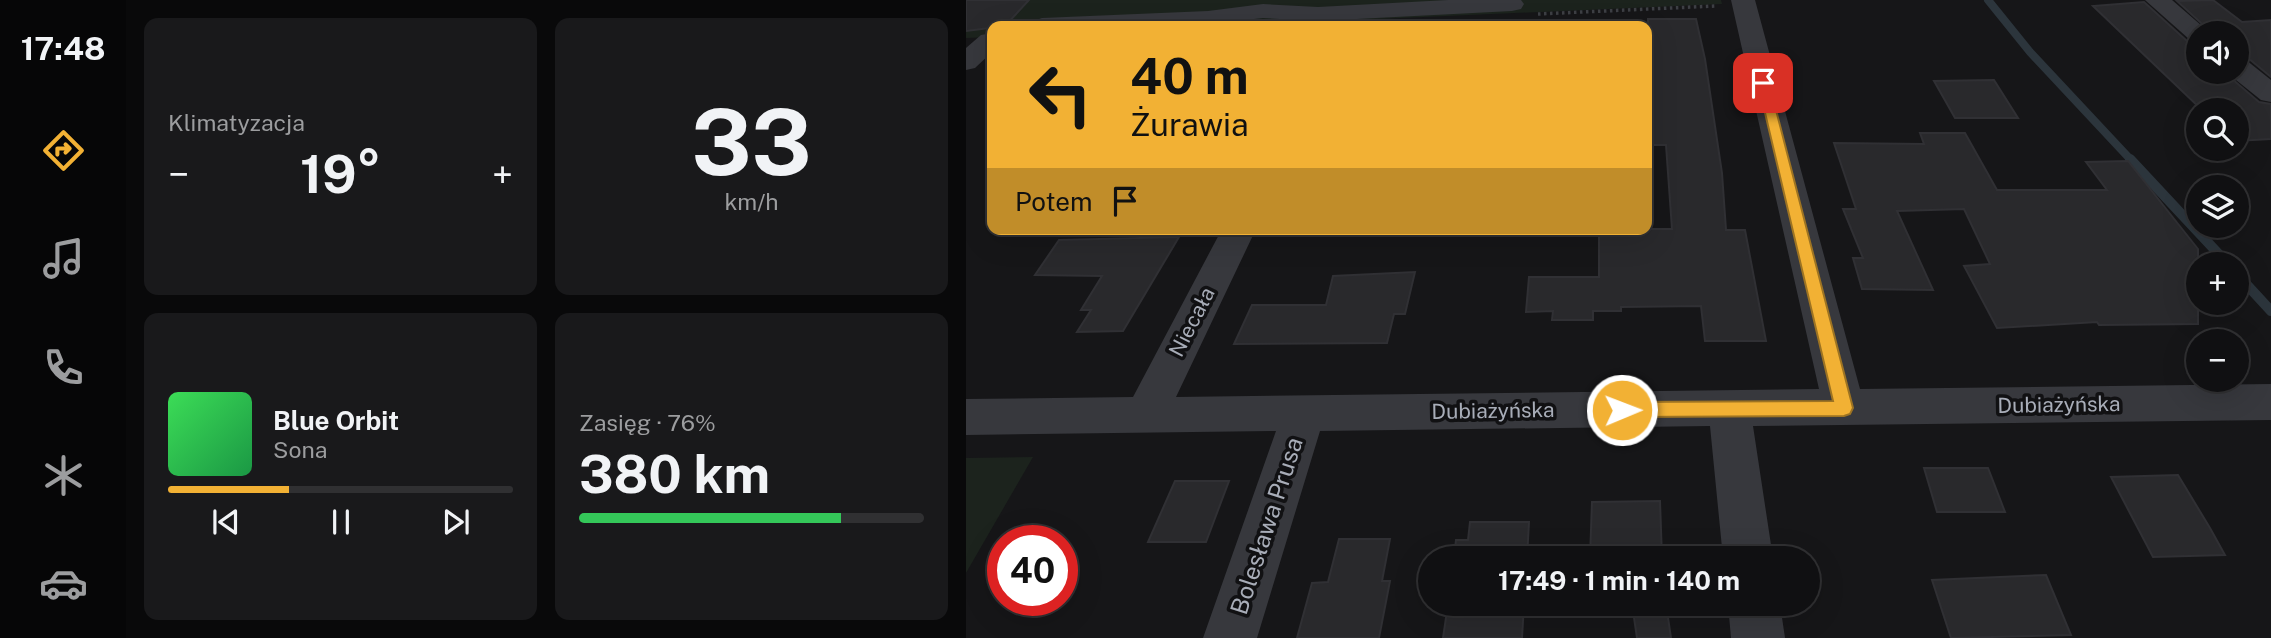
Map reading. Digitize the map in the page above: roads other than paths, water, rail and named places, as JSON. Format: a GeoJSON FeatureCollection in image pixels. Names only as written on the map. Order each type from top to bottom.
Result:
{"type":"FeatureCollection","features":[{"type":"Feature","properties":{"kind":"street"},"geometry":{"type":"LineString","coordinates":[[1743,0],[1844,408]]}},
{"type":"Feature","properties":{"kind":"street"},"geometry":{"type":"LineString","coordinates":[[2157,0],[2186,24]]}},
{"type":"Feature","properties":{"kind":"street"},"geometry":{"type":"LineString","coordinates":[[1146,21],[1208,18],[1263,11],[1318,14],[1511,4]]}},
{"type":"Feature","properties":{"kind":"street"},"geometry":{"type":"LineString","coordinates":[[966,62],[983,36]]}},
{"type":"Feature","properties":{"kind":"street"},"geometry":{"type":"LineString","coordinates":[[2249,76],[2271,94]]}},
{"type":"Feature","properties":{"kind":"street","name":"Niecała"},"geometry":{"type":"LineString","coordinates":[[1145,415],[1235,235]]}},
{"type":"Feature","properties":{"kind":"street","name":"Dubiażyńska"},"geometry":{"type":"LineString","coordinates":[[966,417],[2271,402]]}},
{"type":"Feature","properties":{"kind":"street"},"geometry":{"type":"LineString","coordinates":[[1729,409],[1746,546]]}},
{"type":"Feature","properties":{"kind":"street","name":"Bolesława Prusa"},"geometry":{"type":"LineString","coordinates":[[1230,638],[1304,414]]}},
{"type":"Feature","properties":{"kind":"street"},"geometry":{"type":"LineString","coordinates":[[1755,616],[1758,638]]}},
{"type":"Feature","properties":{"kind":"waterway"},"geometry":{"type":"LineString","coordinates":[[1988,0],[2030,52],[2131,160]]}},
{"type":"Feature","properties":{"kind":"waterway"},"geometry":{"type":"LineString","coordinates":[[2130,159],[2217,252]]}},
{"type":"Feature","properties":{"kind":"waterway"},"geometry":{"type":"LineString","coordinates":[[2249,287],[2271,311]]}}]}
